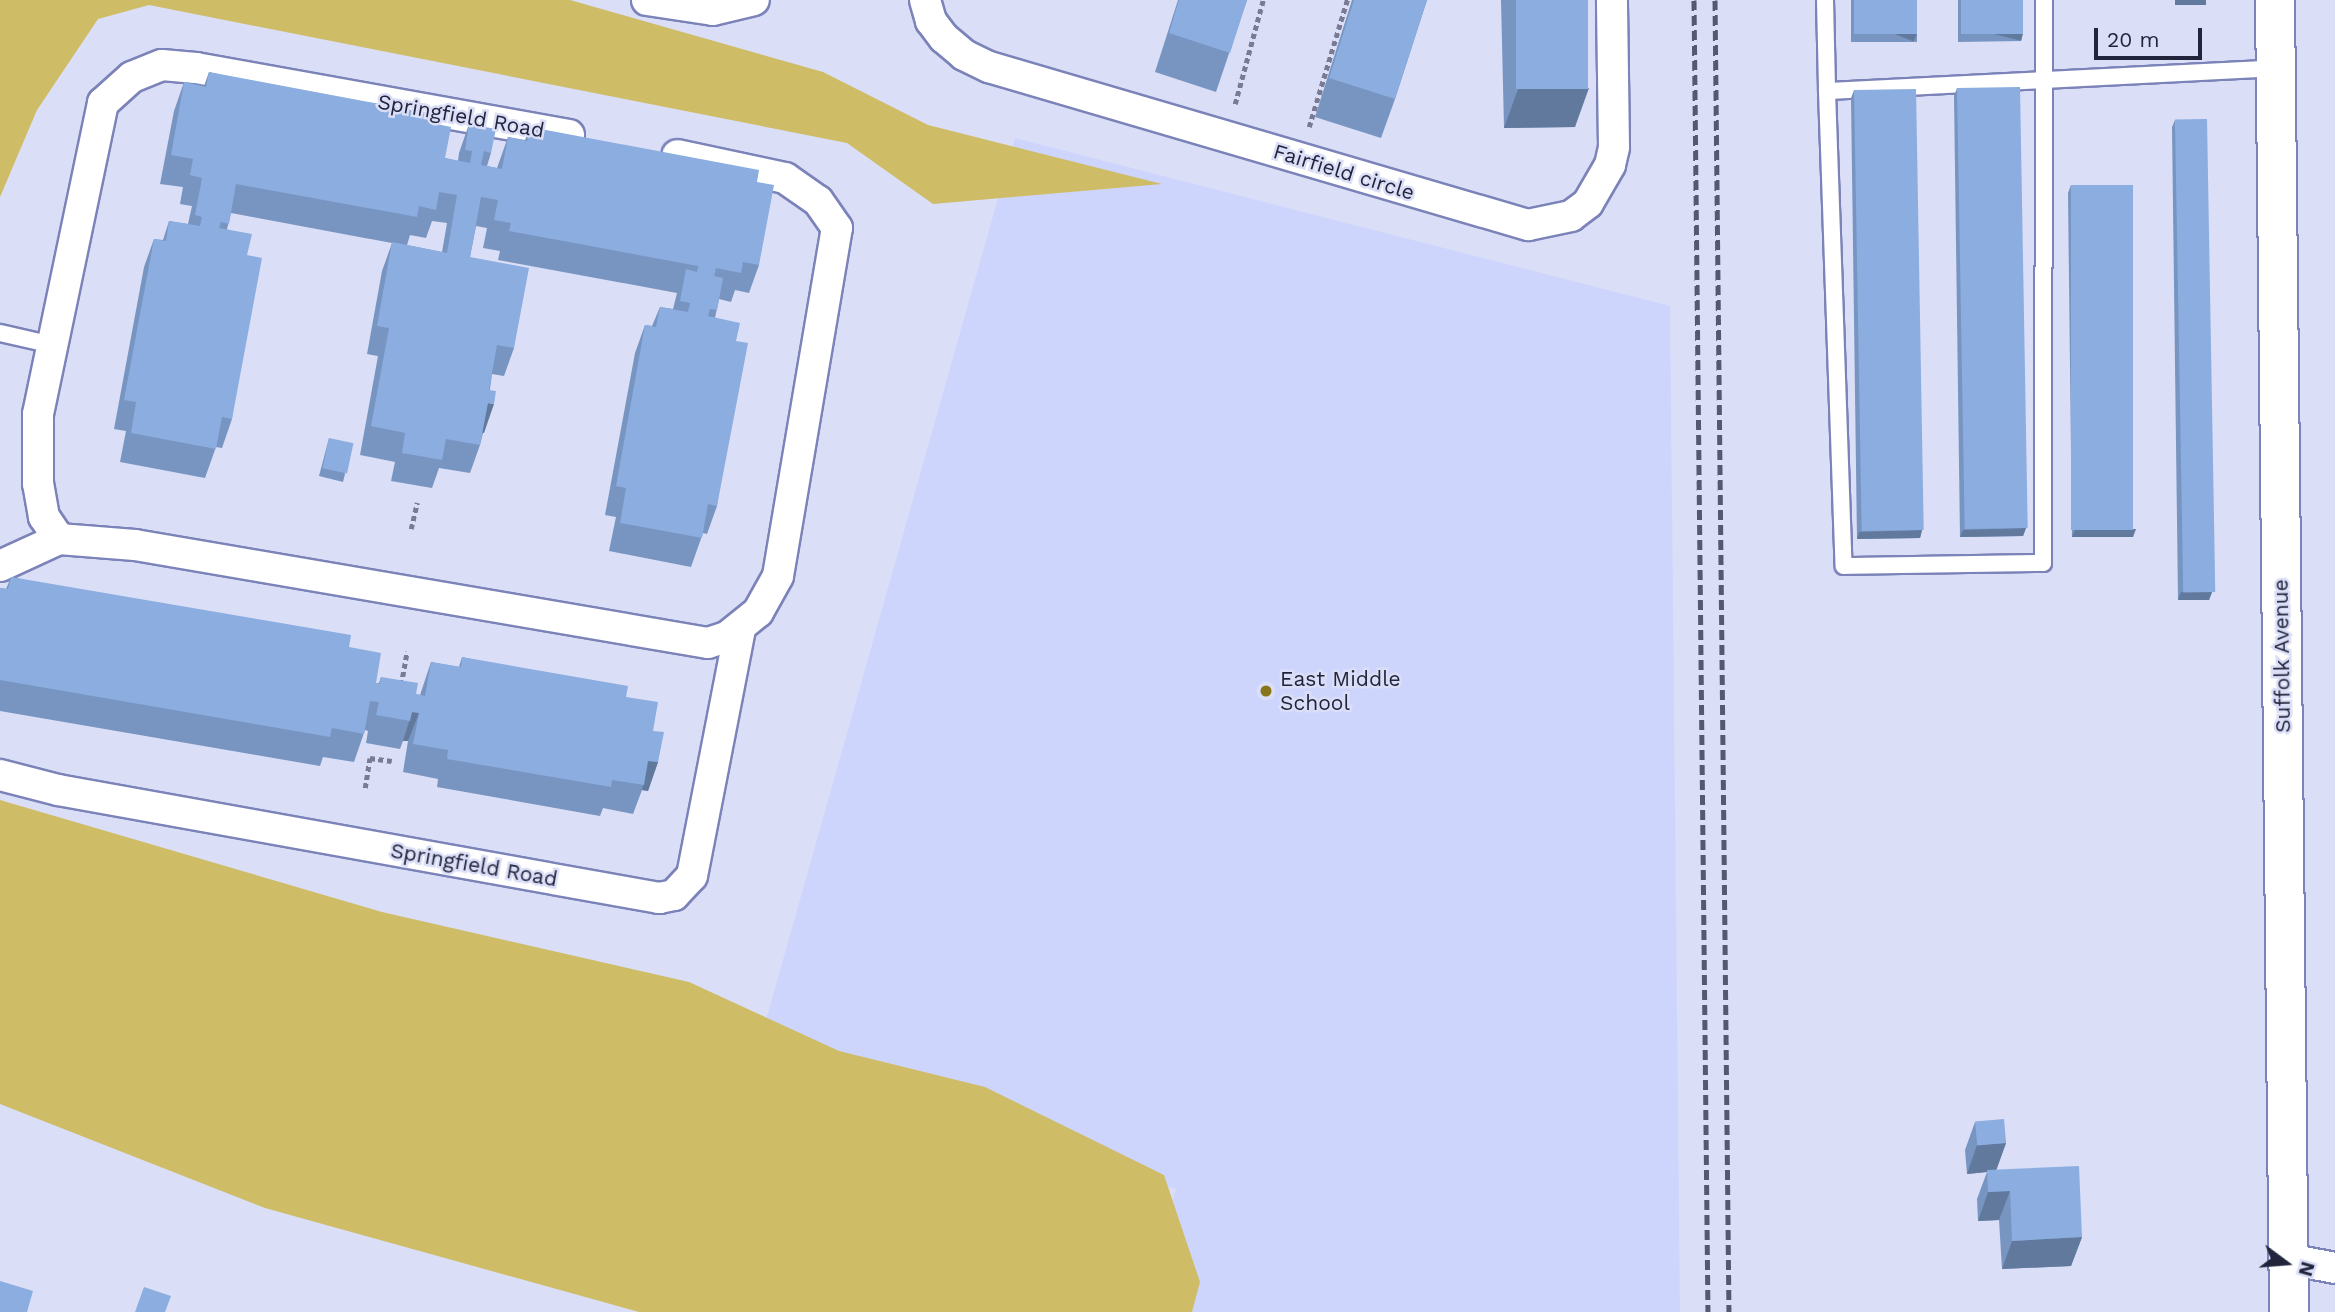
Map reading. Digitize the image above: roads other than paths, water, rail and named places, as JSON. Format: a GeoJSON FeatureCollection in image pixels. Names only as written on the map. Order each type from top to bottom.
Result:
{"type":"FeatureCollection","features":[{"type":"Feature","properties":{"kind":"main road","name":"Suffolk Avenue"},"geometry":{"type":"LineString","coordinates":[[2275,0],[2289,1312]]}},
{"type":"Feature","properties":{"kind":"street"},"geometry":{"type":"LineString","coordinates":[[647,0],[713,10],[754,0]]}},
{"type":"Feature","properties":{"kind":"street","name":"Fairfield circle"},"geometry":{"type":"LineString","coordinates":[[925,0],[931,21],[944,38],[964,55],[989,66],[1528,225],[1571,216],[1588,203],[1610,165],[1614,147],[1612,0]]}},
{"type":"Feature","properties":{"kind":"street","name":"Springfield Road"},"geometry":{"type":"LineString","coordinates":[[59,539],[44,517],[38,484],[38,414],[103,103],[132,77],[162,65],[196,68],[592,139]]}},
{"type":"Feature","properties":{"kind":"street"},"geometry":{"type":"LineString","coordinates":[[0,566],[59,539],[135,545],[708,643],[740,628],[758,612],[778,576],[837,228],[818,201],[785,178],[646,149]]}},
{"type":"Feature","properties":{"kind":"street","name":"Springfield Road"},"geometry":{"type":"LineString","coordinates":[[0,775],[58,790],[659,898],[674,895],[692,876],[740,628]]}},
{"type":"Feature","properties":{"kind":"street"},"geometry":{"type":"LineString","coordinates":[[2288,1259],[2335,1268]]}},
{"type":"Feature","properties":{"kind":"lane"},"geometry":{"type":"LineString","coordinates":[[1825,0],[1844,566],[2043,563],[2046,80],[2044,0]]}},
{"type":"Feature","properties":{"kind":"lane"},"geometry":{"type":"LineString","coordinates":[[1827,91],[2276,68]]}},
{"type":"Feature","properties":{"kind":"lane"},"geometry":{"type":"LineString","coordinates":[[0,333],[53,345]]}},
{"type":"Feature","properties":{"kind":"railway"},"geometry":{"type":"LineString","coordinates":[[1694,0],[1708,1312]]}},
{"type":"Feature","properties":{"kind":"railway"},"geometry":{"type":"LineString","coordinates":[[1715,0],[1729,1312]]}},
{"type":"Feature","properties":{"kind":"place","name":"East Middle School"},"geometry":{"type":"Point","coordinates":[1266,691]}}]}
